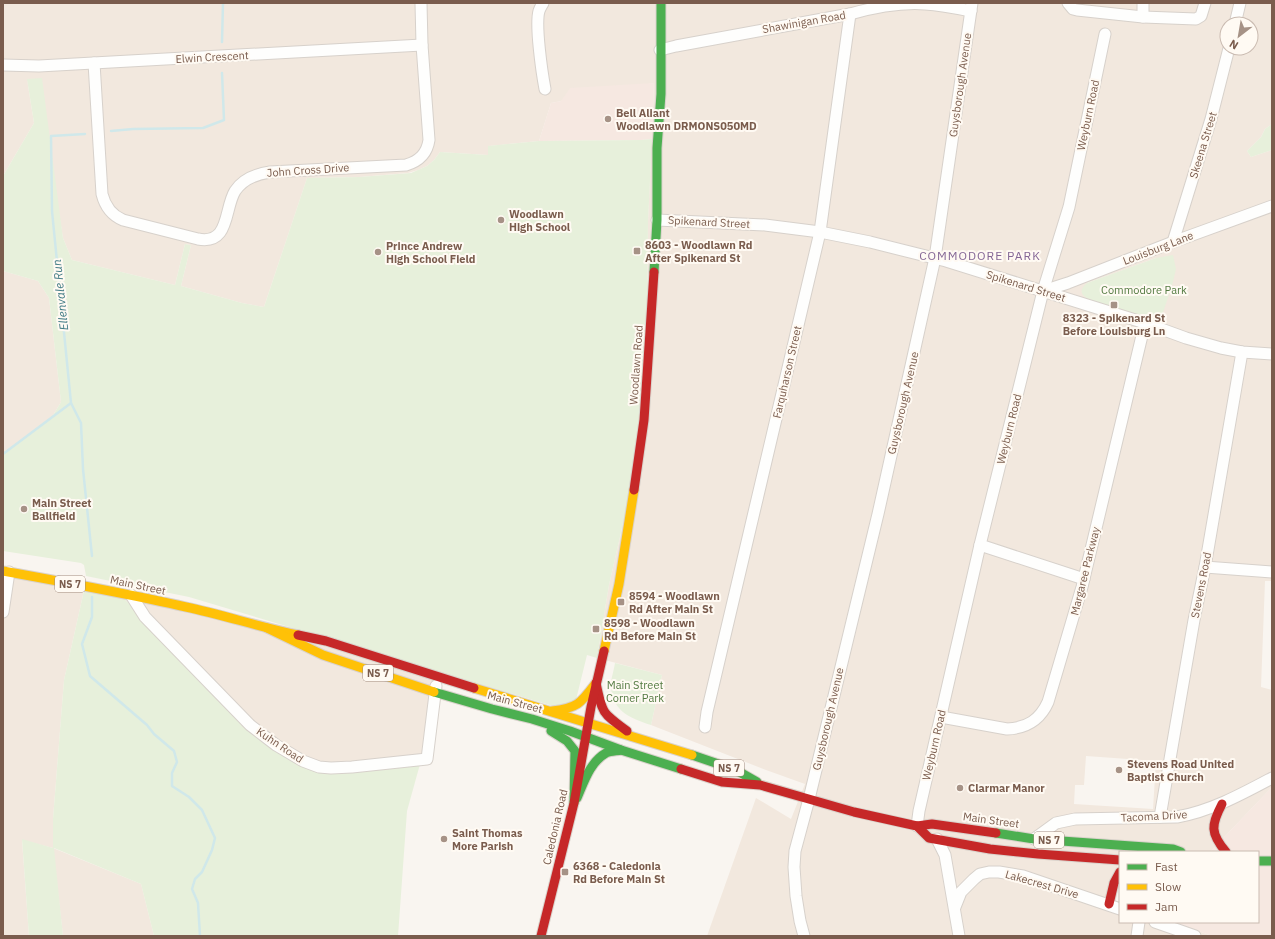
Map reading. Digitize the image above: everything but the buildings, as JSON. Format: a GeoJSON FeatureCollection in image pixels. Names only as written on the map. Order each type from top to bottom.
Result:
{"type":"FeatureCollection","features":[{"type":"Feature","properties":{"kind":"main road","name":"Woodlawn Road"},"geometry":{"type":"LineString","coordinates":[[588,723],[618,584],[641,444],[657,220],[657,148],[661,94],[661,3]]}},
{"type":"Feature","properties":{"kind":"main road","name":"Main Street"},"geometry":{"type":"LineString","coordinates":[[6,571],[187,607],[267,628],[326,641],[736,770],[760,785]]}},
{"type":"Feature","properties":{"kind":"main road","name":"Main Street"},"geometry":{"type":"LineString","coordinates":[[267,628],[323,655],[435,692],[532,719],[621,750],[722,782],[760,785],[854,812],[918,826],[932,824],[1034,839],[1173,849],[1178,851]]}},
{"type":"Feature","properties":{"kind":"main road"},"geometry":{"type":"LineString","coordinates":[[548,711],[568,709],[576,706],[581,703],[596,683]]}},
{"type":"Feature","properties":{"kind":"main road"},"geometry":{"type":"LineString","coordinates":[[596,683],[604,712],[635,737]]}},
{"type":"Feature","properties":{"kind":"main road"},"geometry":{"type":"LineString","coordinates":[[532,719],[567,741],[575,751],[574,803]]}},
{"type":"Feature","properties":{"kind":"main road","name":"Caledonia Road"},"geometry":{"type":"LineString","coordinates":[[541,936],[574,803],[588,723]]}},
{"type":"Feature","properties":{"kind":"main road"},"geometry":{"type":"LineString","coordinates":[[574,803],[591,767],[596,761],[606,754],[621,750]]}},
{"type":"Feature","properties":{"kind":"main road"},"geometry":{"type":"LineString","coordinates":[[1222,804],[1214,818],[1213,827],[1215,837],[1225,851]]}},
{"type":"Feature","properties":{"kind":"main road","name":"Main Street"},"geometry":{"type":"LineString","coordinates":[[918,826],[929,838],[990,849],[1119,860]]}},
{"type":"Feature","properties":{"kind":"main road"},"geometry":{"type":"LineString","coordinates":[[1259,861],[1272,860]]}},
{"type":"Feature","properties":{"kind":"main road"},"geometry":{"type":"LineString","coordinates":[[1109,904],[1113,882],[1119,873]]}},
{"type":"Feature","properties":{"kind":"street","name":"John Cross Drive"},"geometry":{"type":"LineString","coordinates":[[94,63],[102,194],[107,207],[114,215],[123,220],[206,240],[217,235],[222,229],[233,196],[239,186],[247,179],[257,174],[270,172],[406,165],[420,159],[427,149],[429,140],[422,46],[421,3]]}},
{"type":"Feature","properties":{"kind":"street"},"geometry":{"type":"LineString","coordinates":[[543,3],[539,11],[538,21],[545,89]]}},
{"type":"Feature","properties":{"kind":"street"},"geometry":{"type":"LineString","coordinates":[[1068,3],[1073,9],[1077,10],[1143,17],[1196,19],[1201,16],[1204,11],[1205,3]]}},
{"type":"Feature","properties":{"kind":"street"},"geometry":{"type":"LineString","coordinates":[[1143,3],[1143,17]]}},
{"type":"Feature","properties":{"kind":"street"},"geometry":{"type":"LineString","coordinates":[[1237,16],[1240,3]]}},
{"type":"Feature","properties":{"kind":"street","name":"Shawinigan Road"},"geometry":{"type":"LineString","coordinates":[[660,50],[850,14],[875,7],[908,4],[972,7]]}},
{"type":"Feature","properties":{"kind":"street","name":"Guysborough Avenue"},"geometry":{"type":"LineString","coordinates":[[804,936],[796,896],[794,867],[795,851],[878,514],[935,258],[972,7]]}},
{"type":"Feature","properties":{"kind":"street","name":"Farquharson Street"},"geometry":{"type":"LineString","coordinates":[[705,727],[707,712],[820,232],[850,14]]}},
{"type":"Feature","properties":{"kind":"street","name":"Weyburn Road"},"geometry":{"type":"LineString","coordinates":[[918,826],[918,814],[980,545],[1043,291],[1069,206],[1105,34]]}},
{"type":"Feature","properties":{"kind":"street","name":"Elwin Crescent"},"geometry":{"type":"LineString","coordinates":[[3,65],[39,66],[422,46]]}},
{"type":"Feature","properties":{"kind":"street","name":"Skeena Street"},"geometry":{"type":"LineString","coordinates":[[1173,242],[1211,119],[1227,56]]}},
{"type":"Feature","properties":{"kind":"street","name":"Louisburg Lane"},"geometry":{"type":"LineString","coordinates":[[1043,291],[1272,206]]}},
{"type":"Feature","properties":{"kind":"street","name":"Spikenard Street"},"geometry":{"type":"LineString","coordinates":[[657,220],[765,225],[820,232],[870,242],[935,258],[1221,348],[1242,352],[1272,354]]}},
{"type":"Feature","properties":{"kind":"street","name":"Margaree Parkway"},"geometry":{"type":"LineString","coordinates":[[941,717],[1007,729],[1021,728],[1041,715],[1048,702],[1084,579],[1145,323]]}},
{"type":"Feature","properties":{"kind":"street","name":"Stevens Road"},"geometry":{"type":"LineString","coordinates":[[1160,817],[1242,352]]}},
{"type":"Feature","properties":{"kind":"street"},"geometry":{"type":"LineString","coordinates":[[980,545],[1084,579]]}},
{"type":"Feature","properties":{"kind":"street"},"geometry":{"type":"LineString","coordinates":[[1205,568],[1272,572]]}},
{"type":"Feature","properties":{"kind":"street"},"geometry":{"type":"LineString","coordinates":[[3,612],[6,571]]}},
{"type":"Feature","properties":{"kind":"street","name":"Kuhn Road"},"geometry":{"type":"LineString","coordinates":[[131,595],[145,617],[250,724],[287,752],[303,761],[319,767],[352,767],[427,759],[438,677]]}},
{"type":"Feature","properties":{"kind":"street","name":"Tacoma Drive"},"geometry":{"type":"LineString","coordinates":[[1034,839],[1056,823],[1065,820],[1177,817],[1191,815],[1222,804],[1272,778]]}},
{"type":"Feature","properties":{"kind":"street"},"geometry":{"type":"LineString","coordinates":[[937,839],[945,855],[959,936]]}},
{"type":"Feature","properties":{"kind":"street","name":"Lakecrest Drive"},"geometry":{"type":"LineString","coordinates":[[955,907],[961,892],[980,874],[999,872],[1023,876],[1119,909]]}},
{"type":"Feature","properties":{"kind":"street"},"geometry":{"type":"LineString","coordinates":[[1137,936],[1139,923]]}},
{"type":"Feature","properties":{"kind":"street"},"geometry":{"type":"LineString","coordinates":[[1158,923],[1195,936]]}},
{"type":"Feature","properties":{"kind":"shaded area"},"geometry":{"type":"Polygon","coordinates":[[[3,3],[1272,3],[1272,124],[1265,129],[1261,137],[1247,151],[1251,157],[1272,150],[1272,581],[1265,581],[1261,687],[1272,690],[1272,787],[1211,851],[1119,851],[1112,899],[1119,902],[1119,923],[1177,923],[1212,936],[707,936],[756,798],[791,819],[805,784],[651,725],[662,675],[597,658],[609,585],[646,423],[648,222],[654,83],[551,103],[539,141],[489,146],[488,155],[440,152],[427,166],[408,173],[359,177],[307,178],[264,307],[242,303],[181,286],[191,245],[185,244],[175,285],[72,260],[63,238],[57,201],[27,79],[34,123],[3,176],[3,3]],[[1156,258],[1087,283],[1172,286],[1156,258]],[[1086,756],[1084,785],[1075,785],[1074,804],[1153,809],[1156,761],[1086,756]]]}},
{"type":"Feature","properties":{"kind":"shaded area"},"geometry":{"type":"Polygon","coordinates":[[[654,83],[652,139],[539,141],[551,103],[561,101],[570,88],[654,83]]]}},
{"type":"Feature","properties":{"kind":"shaded area"},"geometry":{"type":"Polygon","coordinates":[[[3,271],[38,281],[49,298],[61,402],[52,417],[38,429],[3,452],[3,271]]]}},
{"type":"Feature","properties":{"kind":"shaded area"},"geometry":{"type":"Polygon","coordinates":[[[3,571],[85,586],[64,680],[53,819],[53,848],[22,840],[29,936],[3,936],[3,571]]]}},
{"type":"Feature","properties":{"kind":"shaded area"},"geometry":{"type":"Polygon","coordinates":[[[119,594],[443,677],[422,757],[320,767],[265,732],[119,594]]]}},
{"type":"Feature","properties":{"kind":"shaded area"},"geometry":{"type":"Polygon","coordinates":[[[1272,787],[1272,936],[1212,936],[1177,923],[1259,923],[1259,851],[1211,851],[1272,787]]]}},
{"type":"Feature","properties":{"kind":"shaded area"},"geometry":{"type":"Polygon","coordinates":[[[53,848],[141,884],[154,936],[63,936],[53,848]]]}},
{"type":"Feature","properties":{"kind":"green space"},"geometry":{"type":"Polygon","coordinates":[[[42,78],[63,238],[72,260],[175,285],[185,244],[191,245],[181,286],[242,303],[264,307],[307,178],[359,177],[411,173],[427,166],[440,152],[488,155],[488,146],[539,141],[652,139],[648,222],[646,423],[609,585],[597,658],[587,655],[573,712],[189,597],[86,576],[84,565],[81,563],[3,551],[3,452],[38,429],[52,417],[61,402],[49,298],[38,281],[3,271],[3,176],[34,123],[27,79],[42,78]]]}},
{"type":"Feature","properties":{"kind":"green space"},"geometry":{"type":"Polygon","coordinates":[[[1272,124],[1272,150],[1251,157],[1247,151],[1261,137],[1265,129],[1272,124]]]}},
{"type":"Feature","properties":{"kind":"green space","name":"Commodore Park"},"geometry":{"type":"Polygon","coordinates":[[[1173,255],[1176,269],[1160,321],[1094,301],[1084,296],[1082,292],[1082,289],[1087,283],[1156,258],[1173,255]]]}},
{"type":"Feature","properties":{"kind":"green space"},"geometry":{"type":"Polygon","coordinates":[[[85,586],[119,594],[265,732],[320,767],[422,757],[407,811],[398,936],[154,936],[141,884],[54,848],[63,936],[29,936],[22,839],[53,848],[53,819],[64,680],[85,586]]]}},
{"type":"Feature","properties":{"kind":"green space","name":"Main Street Corner Park"},"geometry":{"type":"Polygon","coordinates":[[[615,663],[662,675],[651,725],[628,716],[617,706],[612,692],[611,682],[615,663]]]}},
{"type":"Feature","properties":{"kind":"waterway","name":"Ellenvale Run"},"geometry":{"type":"LineString","coordinates":[[222,42],[223,3]]}},
{"type":"Feature","properties":{"kind":"waterway","name":"Ellenvale Run"},"geometry":{"type":"LineString","coordinates":[[111,131],[133,129],[203,128],[224,120],[222,73]]}},
{"type":"Feature","properties":{"kind":"waterway","name":"Ellenvale Run"},"geometry":{"type":"LineString","coordinates":[[3,454],[71,403],[52,211],[51,136],[85,134]]}},
{"type":"Feature","properties":{"kind":"waterway"},"geometry":{"type":"LineString","coordinates":[[71,403],[81,423],[83,469],[92,556]]}},
{"type":"Feature","properties":{"kind":"waterway"},"geometry":{"type":"LineString","coordinates":[[92,597],[92,617],[82,644],[90,676],[147,725],[154,734],[174,751],[177,762],[172,773],[172,786],[189,797],[202,810],[215,838],[212,850],[202,872],[195,879],[192,889],[198,903],[200,936]]}},
{"type":"Feature","properties":{"kind":"traffic: fast"},"geometry":{"type":"LineString","coordinates":[[654,272],[657,220],[657,148],[661,94],[661,3]]}},
{"type":"Feature","properties":{"kind":"traffic: fast"},"geometry":{"type":"LineString","coordinates":[[434,692],[532,719],[681,769]]}},
{"type":"Feature","properties":{"kind":"traffic: fast"},"geometry":{"type":"LineString","coordinates":[[551,731],[567,741],[575,751],[574,803]]}},
{"type":"Feature","properties":{"kind":"traffic: fast"},"geometry":{"type":"LineString","coordinates":[[577,798],[588,773],[600,757],[611,751],[621,750]]}},
{"type":"Feature","properties":{"kind":"traffic: fast"},"geometry":{"type":"LineString","coordinates":[[692,755],[736,770],[757,782]]}},
{"type":"Feature","properties":{"kind":"traffic: fast"},"geometry":{"type":"LineString","coordinates":[[996,833],[1034,839],[1173,849],[1178,851]]}},
{"type":"Feature","properties":{"kind":"traffic: fast"},"geometry":{"type":"LineString","coordinates":[[1259,861],[1272,861]]}},
{"type":"Feature","properties":{"kind":"traffic: slow"},"geometry":{"type":"LineString","coordinates":[[604,651],[619,584],[634,490]]}},
{"type":"Feature","properties":{"kind":"traffic: slow"},"geometry":{"type":"LineString","coordinates":[[3,571],[200,610],[298,635]]}},
{"type":"Feature","properties":{"kind":"traffic: slow"},"geometry":{"type":"LineString","coordinates":[[267,628],[323,655],[434,692]]}},
{"type":"Feature","properties":{"kind":"traffic: slow"},"geometry":{"type":"LineString","coordinates":[[552,711],[568,708],[578,703],[596,683]]}},
{"type":"Feature","properties":{"kind":"traffic: slow"},"geometry":{"type":"LineString","coordinates":[[474,688],[692,755]]}},
{"type":"Feature","properties":{"kind":"traffic: jam"},"geometry":{"type":"LineString","coordinates":[[634,490],[644,420],[654,272]]}},
{"type":"Feature","properties":{"kind":"traffic: jam"},"geometry":{"type":"LineString","coordinates":[[298,635],[326,641],[474,688]]}},
{"type":"Feature","properties":{"kind":"traffic: jam"},"geometry":{"type":"LineString","coordinates":[[541,936],[574,803],[591,707],[604,651]]}},
{"type":"Feature","properties":{"kind":"traffic: jam"},"geometry":{"type":"LineString","coordinates":[[596,683],[604,712],[627,731]]}},
{"type":"Feature","properties":{"kind":"traffic: jam"},"geometry":{"type":"LineString","coordinates":[[681,769],[722,782],[760,785],[854,812],[917,826],[932,824],[996,833]]}},
{"type":"Feature","properties":{"kind":"traffic: jam"},"geometry":{"type":"LineString","coordinates":[[1222,804],[1214,823],[1214,829],[1217,839],[1225,851]]}},
{"type":"Feature","properties":{"kind":"traffic: jam"},"geometry":{"type":"LineString","coordinates":[[917,826],[929,838],[990,849],[1119,860]]}},
{"type":"Feature","properties":{"kind":"traffic: jam"},"geometry":{"type":"LineString","coordinates":[[1109,904],[1114,883],[1119,874]]}},
{"type":"Feature","properties":{"kind":"place","name":"Bell Aliant Woodlawn DRMONS050MD"},"geometry":{"type":"Point","coordinates":[608,119]}},
{"type":"Feature","properties":{"kind":"place","name":"Woodlawn High School"},"geometry":{"type":"Point","coordinates":[501,220]}},
{"type":"Feature","properties":{"kind":"place","name":"8603 - Woodlawn Rd After Spikenard St"},"geometry":{"type":"Point","coordinates":[637,251]}},
{"type":"Feature","properties":{"kind":"place","name":"Prince Andrew High School Field"},"geometry":{"type":"Point","coordinates":[378,252]}},
{"type":"Feature","properties":{"kind":"place","name":"8323 - Spikenard St Before Louisburg Ln"},"geometry":{"type":"Point","coordinates":[1114,305]}},
{"type":"Feature","properties":{"kind":"place","name":"Main Street Ballfield"},"geometry":{"type":"Point","coordinates":[24,509]}},
{"type":"Feature","properties":{"kind":"place","name":"8594 - Woodlawn Rd After Main St"},"geometry":{"type":"Point","coordinates":[621,602]}},
{"type":"Feature","properties":{"kind":"place","name":"8598 - Woodlawn Rd Before Main St"},"geometry":{"type":"Point","coordinates":[596,629]}},
{"type":"Feature","properties":{"kind":"place","name":"Stevens Road United Baptist Church"},"geometry":{"type":"Point","coordinates":[1119,770]}},
{"type":"Feature","properties":{"kind":"place","name":"Clarmar Manor"},"geometry":{"type":"Point","coordinates":[960,788]}},
{"type":"Feature","properties":{"kind":"place","name":"Saint Thomas More Parish"},"geometry":{"type":"Point","coordinates":[444,839]}},
{"type":"Feature","properties":{"kind":"place","name":"6368 - Caledonia Rd Before Main St"},"geometry":{"type":"Point","coordinates":[565,872]}},
{"type":"Feature","properties":{"kind":"district","name":"COMMODORE PARK"},"geometry":{"type":"Point","coordinates":[980,255]}}]}
